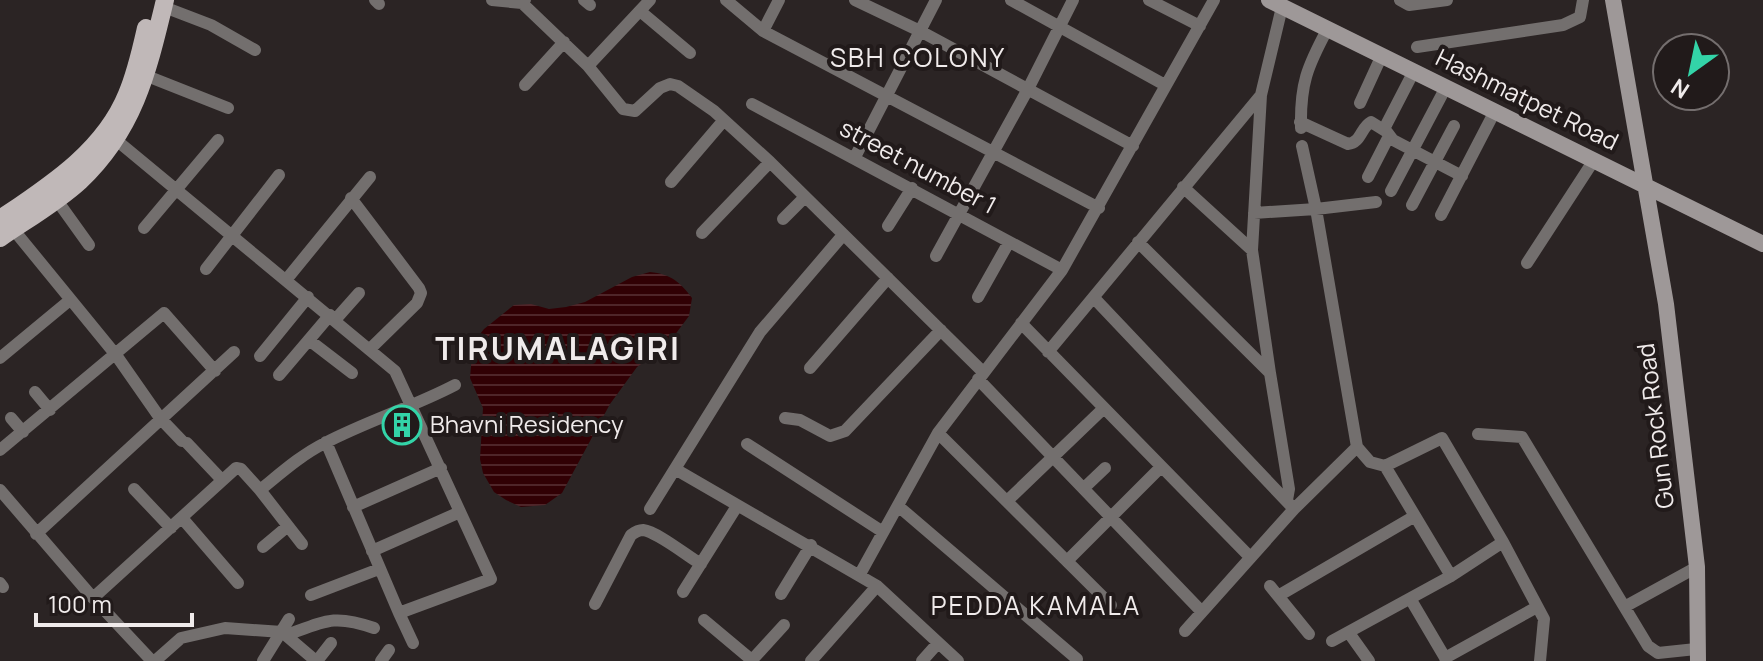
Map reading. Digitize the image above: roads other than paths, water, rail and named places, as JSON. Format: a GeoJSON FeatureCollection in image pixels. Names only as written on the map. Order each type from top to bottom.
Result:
{"type":"FeatureCollection","features":[{"type":"Feature","properties":{"kind":"main road","name":"Gun Rock Road"},"geometry":{"type":"LineString","coordinates":[[1613,0],[1666,304],[1697,567],[1697,655]]}},
{"type":"Feature","properties":{"kind":"main road"},"geometry":{"type":"LineString","coordinates":[[4,229],[56,199],[78,182],[115,139],[130,116],[147,76],[161,2]]}},
{"type":"Feature","properties":{"kind":"main road"},"geometry":{"type":"LineString","coordinates":[[4,229],[71,169],[114,118],[127,95],[161,2]]}},
{"type":"Feature","properties":{"kind":"main road","name":"Hashmatpet Road"},"geometry":{"type":"LineString","coordinates":[[1276,4],[1763,244]]}},
{"type":"Feature","properties":{"kind":"street"},"geometry":{"type":"LineString","coordinates":[[492,0],[524,1],[588,66],[617,104],[629,111],[635,111],[660,88],[670,84],[678,86],[724,120],[941,330],[1054,458],[1202,612]]}},
{"type":"Feature","properties":{"kind":"street"},"geometry":{"type":"LineString","coordinates":[[588,66],[650,0]]}},
{"type":"Feature","properties":{"kind":"street"},"geometry":{"type":"LineString","coordinates":[[726,0],[763,31],[1099,208]]}},
{"type":"Feature","properties":{"kind":"street"},"geometry":{"type":"LineString","coordinates":[[763,31],[779,0]]}},
{"type":"Feature","properties":{"kind":"street"},"geometry":{"type":"LineString","coordinates":[[855,0],[920,31],[1133,146]]}},
{"type":"Feature","properties":{"kind":"street"},"geometry":{"type":"LineString","coordinates":[[855,157],[936,0]]}},
{"type":"Feature","properties":{"kind":"street"},"geometry":{"type":"LineString","coordinates":[[1011,0],[1165,85]]}},
{"type":"Feature","properties":{"kind":"street"},"geometry":{"type":"LineString","coordinates":[[936,256],[1073,0]]}},
{"type":"Feature","properties":{"kind":"street"},"geometry":{"type":"LineString","coordinates":[[1149,0],[1200,26]]}},
{"type":"Feature","properties":{"kind":"street"},"geometry":{"type":"LineString","coordinates":[[860,574],[938,433],[1062,270],[1214,0]]}},
{"type":"Feature","properties":{"kind":"street"},"geometry":{"type":"LineString","coordinates":[[1400,0],[1409,5],[1447,0]]}},
{"type":"Feature","properties":{"kind":"street"},"geometry":{"type":"LineString","coordinates":[[1417,47],[1563,25],[1580,17],[1583,0]]}},
{"type":"Feature","properties":{"kind":"street"},"geometry":{"type":"LineString","coordinates":[[161,2],[218,28],[255,50]]}},
{"type":"Feature","properties":{"kind":"street"},"geometry":{"type":"LineString","coordinates":[[1276,4],[1261,95],[1252,250],[1291,505]]}},
{"type":"Feature","properties":{"kind":"street"},"geometry":{"type":"LineString","coordinates":[[640,11],[690,53]]}},
{"type":"Feature","properties":{"kind":"street"},"geometry":{"type":"LineString","coordinates":[[1328,28],[1306,75],[1300,97],[1300,125],[1348,144],[1358,140],[1369,122],[1462,176]]}},
{"type":"Feature","properties":{"kind":"street"},"geometry":{"type":"LineString","coordinates":[[525,85],[564,42]]}},
{"type":"Feature","properties":{"kind":"street"},"geometry":{"type":"LineString","coordinates":[[1360,103],[1382,55]]}},
{"type":"Feature","properties":{"kind":"street"},"geometry":{"type":"LineString","coordinates":[[1368,177],[1414,71]]}},
{"type":"Feature","properties":{"kind":"street"},"geometry":{"type":"LineString","coordinates":[[147,76],[228,108]]}},
{"type":"Feature","properties":{"kind":"street"},"geometry":{"type":"LineString","coordinates":[[1391,191],[1446,87]]}},
{"type":"Feature","properties":{"kind":"street"},"geometry":{"type":"LineString","coordinates":[[1048,352],[1261,95]]}},
{"type":"Feature","properties":{"kind":"street","name":"street number 1"},"geometry":{"type":"LineString","coordinates":[[752,104],[1062,270]]}},
{"type":"Feature","properties":{"kind":"street"},"geometry":{"type":"LineString","coordinates":[[1441,215],[1495,111]]}},
{"type":"Feature","properties":{"kind":"street"},"geometry":{"type":"LineString","coordinates":[[671,182],[724,120]]}},
{"type":"Feature","properties":{"kind":"street"},"geometry":{"type":"LineString","coordinates":[[1412,205],[1454,126]]}},
{"type":"Feature","properties":{"kind":"street"},"geometry":{"type":"LineString","coordinates":[[115,139],[395,371],[491,579],[399,613]]}},
{"type":"Feature","properties":{"kind":"street"},"geometry":{"type":"LineString","coordinates":[[144,228],[218,140]]}},
{"type":"Feature","properties":{"kind":"street"},"geometry":{"type":"LineString","coordinates":[[1302,146],[1316,209],[1357,447],[1370,462],[1385,466],[1442,438],[1544,619],[1540,661]]}},
{"type":"Feature","properties":{"kind":"street"},"geometry":{"type":"LineString","coordinates":[[1527,263],[1594,160]]}},
{"type":"Feature","properties":{"kind":"street"},"geometry":{"type":"LineString","coordinates":[[702,233],[770,162]]}},
{"type":"Feature","properties":{"kind":"street"},"geometry":{"type":"LineString","coordinates":[[206,269],[279,175]]}},
{"type":"Feature","properties":{"kind":"street"},"geometry":{"type":"LineString","coordinates":[[286,280],[370,177]]}},
{"type":"Feature","properties":{"kind":"street"},"geometry":{"type":"LineString","coordinates":[[1183,187],[1252,250]]}},
{"type":"Feature","properties":{"kind":"street"},"geometry":{"type":"LineString","coordinates":[[888,226],[912,188]]}},
{"type":"Feature","properties":{"kind":"street"},"geometry":{"type":"LineString","coordinates":[[783,219],[805,197]]}},
{"type":"Feature","properties":{"kind":"street"},"geometry":{"type":"LineString","coordinates":[[351,198],[421,293],[417,303],[370,349]]}},
{"type":"Feature","properties":{"kind":"street"},"geometry":{"type":"LineString","coordinates":[[56,199],[89,245]]}},
{"type":"Feature","properties":{"kind":"street"},"geometry":{"type":"LineString","coordinates":[[1254,213],[1376,202]]}},
{"type":"Feature","properties":{"kind":"street"},"geometry":{"type":"LineString","coordinates":[[4,229],[116,355],[160,418],[222,480]]}},
{"type":"Feature","properties":{"kind":"street"},"geometry":{"type":"LineString","coordinates":[[650,509],[760,332],[843,235]]}},
{"type":"Feature","properties":{"kind":"street"},"geometry":{"type":"LineString","coordinates":[[978,297],[1009,242]]}},
{"type":"Feature","properties":{"kind":"street"},"geometry":{"type":"LineString","coordinates":[[1138,242],[1270,373]]}},
{"type":"Feature","properties":{"kind":"street"},"geometry":{"type":"LineString","coordinates":[[810,368],[888,278]]}},
{"type":"Feature","properties":{"kind":"street"},"geometry":{"type":"LineString","coordinates":[[279,375],[309,340],[359,293]]}},
{"type":"Feature","properties":{"kind":"street"},"geometry":{"type":"LineString","coordinates":[[260,356],[308,297]]}},
{"type":"Feature","properties":{"kind":"street"},"geometry":{"type":"LineString","coordinates":[[1094,298],[1291,505]]}},
{"type":"Feature","properties":{"kind":"street"},"geometry":{"type":"LineString","coordinates":[[0,358],[70,300]]}},
{"type":"Feature","properties":{"kind":"street"},"geometry":{"type":"LineString","coordinates":[[0,450],[164,313],[215,371]]}},
{"type":"Feature","properties":{"kind":"street"},"geometry":{"type":"LineString","coordinates":[[1021,323],[1250,557]]}},
{"type":"Feature","properties":{"kind":"street"},"geometry":{"type":"LineString","coordinates":[[785,418],[800,420],[830,436],[845,431],[941,330]]}},
{"type":"Feature","properties":{"kind":"street"},"geometry":{"type":"LineString","coordinates":[[309,340],[352,373]]}},
{"type":"Feature","properties":{"kind":"street"},"geometry":{"type":"LineString","coordinates":[[36,534],[234,352]]}},
{"type":"Feature","properties":{"kind":"street"},"geometry":{"type":"LineString","coordinates":[[260,490],[295,461],[326,442],[413,407],[455,385]]}},
{"type":"Feature","properties":{"kind":"street"},"geometry":{"type":"LineString","coordinates":[[35,392],[50,410]]}},
{"type":"Feature","properties":{"kind":"street"},"geometry":{"type":"LineString","coordinates":[[1007,501],[1104,408]]}},
{"type":"Feature","properties":{"kind":"street"},"geometry":{"type":"LineString","coordinates":[[11,418],[23,432]]}},
{"type":"Feature","properties":{"kind":"street"},"geometry":{"type":"LineString","coordinates":[[938,433],[1111,605]]}},
{"type":"Feature","properties":{"kind":"street"},"geometry":{"type":"LineString","coordinates":[[1478,434],[1522,437],[1648,646],[1659,657],[1697,655]]}},
{"type":"Feature","properties":{"kind":"street"},"geometry":{"type":"LineString","coordinates":[[326,442],[413,643]]}},
{"type":"Feature","properties":{"kind":"street"},"geometry":{"type":"LineString","coordinates":[[747,444],[883,532]]}},
{"type":"Feature","properties":{"kind":"street"},"geometry":{"type":"LineString","coordinates":[[1185,631],[1291,505],[1357,447]]}},
{"type":"Feature","properties":{"kind":"street"},"geometry":{"type":"LineString","coordinates":[[1385,466],[1451,576]]}},
{"type":"Feature","properties":{"kind":"street"},"geometry":{"type":"LineString","coordinates":[[1067,561],[1161,467]]}},
{"type":"Feature","properties":{"kind":"street"},"geometry":{"type":"LineString","coordinates":[[353,507],[441,468]]}},
{"type":"Feature","properties":{"kind":"street"},"geometry":{"type":"LineString","coordinates":[[1084,488],[1105,468]]}},
{"type":"Feature","properties":{"kind":"street"},"geometry":{"type":"LineString","coordinates":[[93,598],[232,470],[241,469],[302,544]]}},
{"type":"Feature","properties":{"kind":"street"},"geometry":{"type":"LineString","coordinates":[[675,469],[860,574],[958,661]]}},
{"type":"Feature","properties":{"kind":"street"},"geometry":{"type":"LineString","coordinates":[[134,489],[171,528]]}},
{"type":"Feature","properties":{"kind":"street"},"geometry":{"type":"LineString","coordinates":[[0,490],[93,598],[153,661],[181,638],[225,628],[284,634],[330,619],[351,620],[374,628]]}},
{"type":"Feature","properties":{"kind":"street"},"geometry":{"type":"LineString","coordinates":[[683,592],[737,506]]}},
{"type":"Feature","properties":{"kind":"street"},"geometry":{"type":"LineString","coordinates":[[898,506],[1077,659]]}},
{"type":"Feature","properties":{"kind":"street"},"geometry":{"type":"LineString","coordinates":[[372,551],[460,512]]}},
{"type":"Feature","properties":{"kind":"street"},"geometry":{"type":"LineString","coordinates":[[1309,634],[1274,591],[1415,516]]}},
{"type":"Feature","properties":{"kind":"street"},"geometry":{"type":"LineString","coordinates":[[182,518],[238,583]]}},
{"type":"Feature","properties":{"kind":"street"},"geometry":{"type":"LineString","coordinates":[[263,547],[288,526]]}},
{"type":"Feature","properties":{"kind":"street"},"geometry":{"type":"LineString","coordinates":[[595,604],[631,535],[636,532],[642,530],[652,534],[701,564]]}},
{"type":"Feature","properties":{"kind":"street"},"geometry":{"type":"LineString","coordinates":[[1332,641],[1411,600],[1503,542]]}},
{"type":"Feature","properties":{"kind":"street"},"geometry":{"type":"LineString","coordinates":[[781,594],[811,545]]}},
{"type":"Feature","properties":{"kind":"street"},"geometry":{"type":"LineString","coordinates":[[1626,606],[1697,567]]}},
{"type":"Feature","properties":{"kind":"street"},"geometry":{"type":"LineString","coordinates":[[311,595],[379,569]]}},
{"type":"Feature","properties":{"kind":"street"},"geometry":{"type":"LineString","coordinates":[[811,661],[877,586]]}},
{"type":"Feature","properties":{"kind":"street"},"geometry":{"type":"LineString","coordinates":[[1411,600],[1446,659],[1537,607]]}},
{"type":"Feature","properties":{"kind":"street"},"geometry":{"type":"LineString","coordinates":[[263,661],[284,634],[289,619]]}},
{"type":"Feature","properties":{"kind":"street"},"geometry":{"type":"LineString","coordinates":[[704,620],[752,660],[784,625]]}},
{"type":"Feature","properties":{"kind":"street"},"geometry":{"type":"LineString","coordinates":[[1349,633],[1369,661]]}},
{"type":"Feature","properties":{"kind":"street"},"geometry":{"type":"LineString","coordinates":[[284,634],[314,660],[331,643]]}},
{"type":"Feature","properties":{"kind":"street"},"geometry":{"type":"LineString","coordinates":[[922,661],[938,643]]}},
{"type":"Feature","properties":{"kind":"street"},"geometry":{"type":"LineString","coordinates":[[381,661],[389,650]]}},
{"type":"Feature","properties":{"kind":"place","name":"Bhavni Residency"},"geometry":{"type":"Point","coordinates":[402,425]}},
{"type":"Feature","properties":{"kind":"district","name":"SBH COLONY"},"geometry":{"type":"Point","coordinates":[918,58]}},
{"type":"Feature","properties":{"kind":"district","name":"TIRUMALAGIRI"},"geometry":{"type":"Point","coordinates":[558,349]}},
{"type":"Feature","properties":{"kind":"district","name":"PEDDA KAMALA"},"geometry":{"type":"Point","coordinates":[1036,606]}}]}
